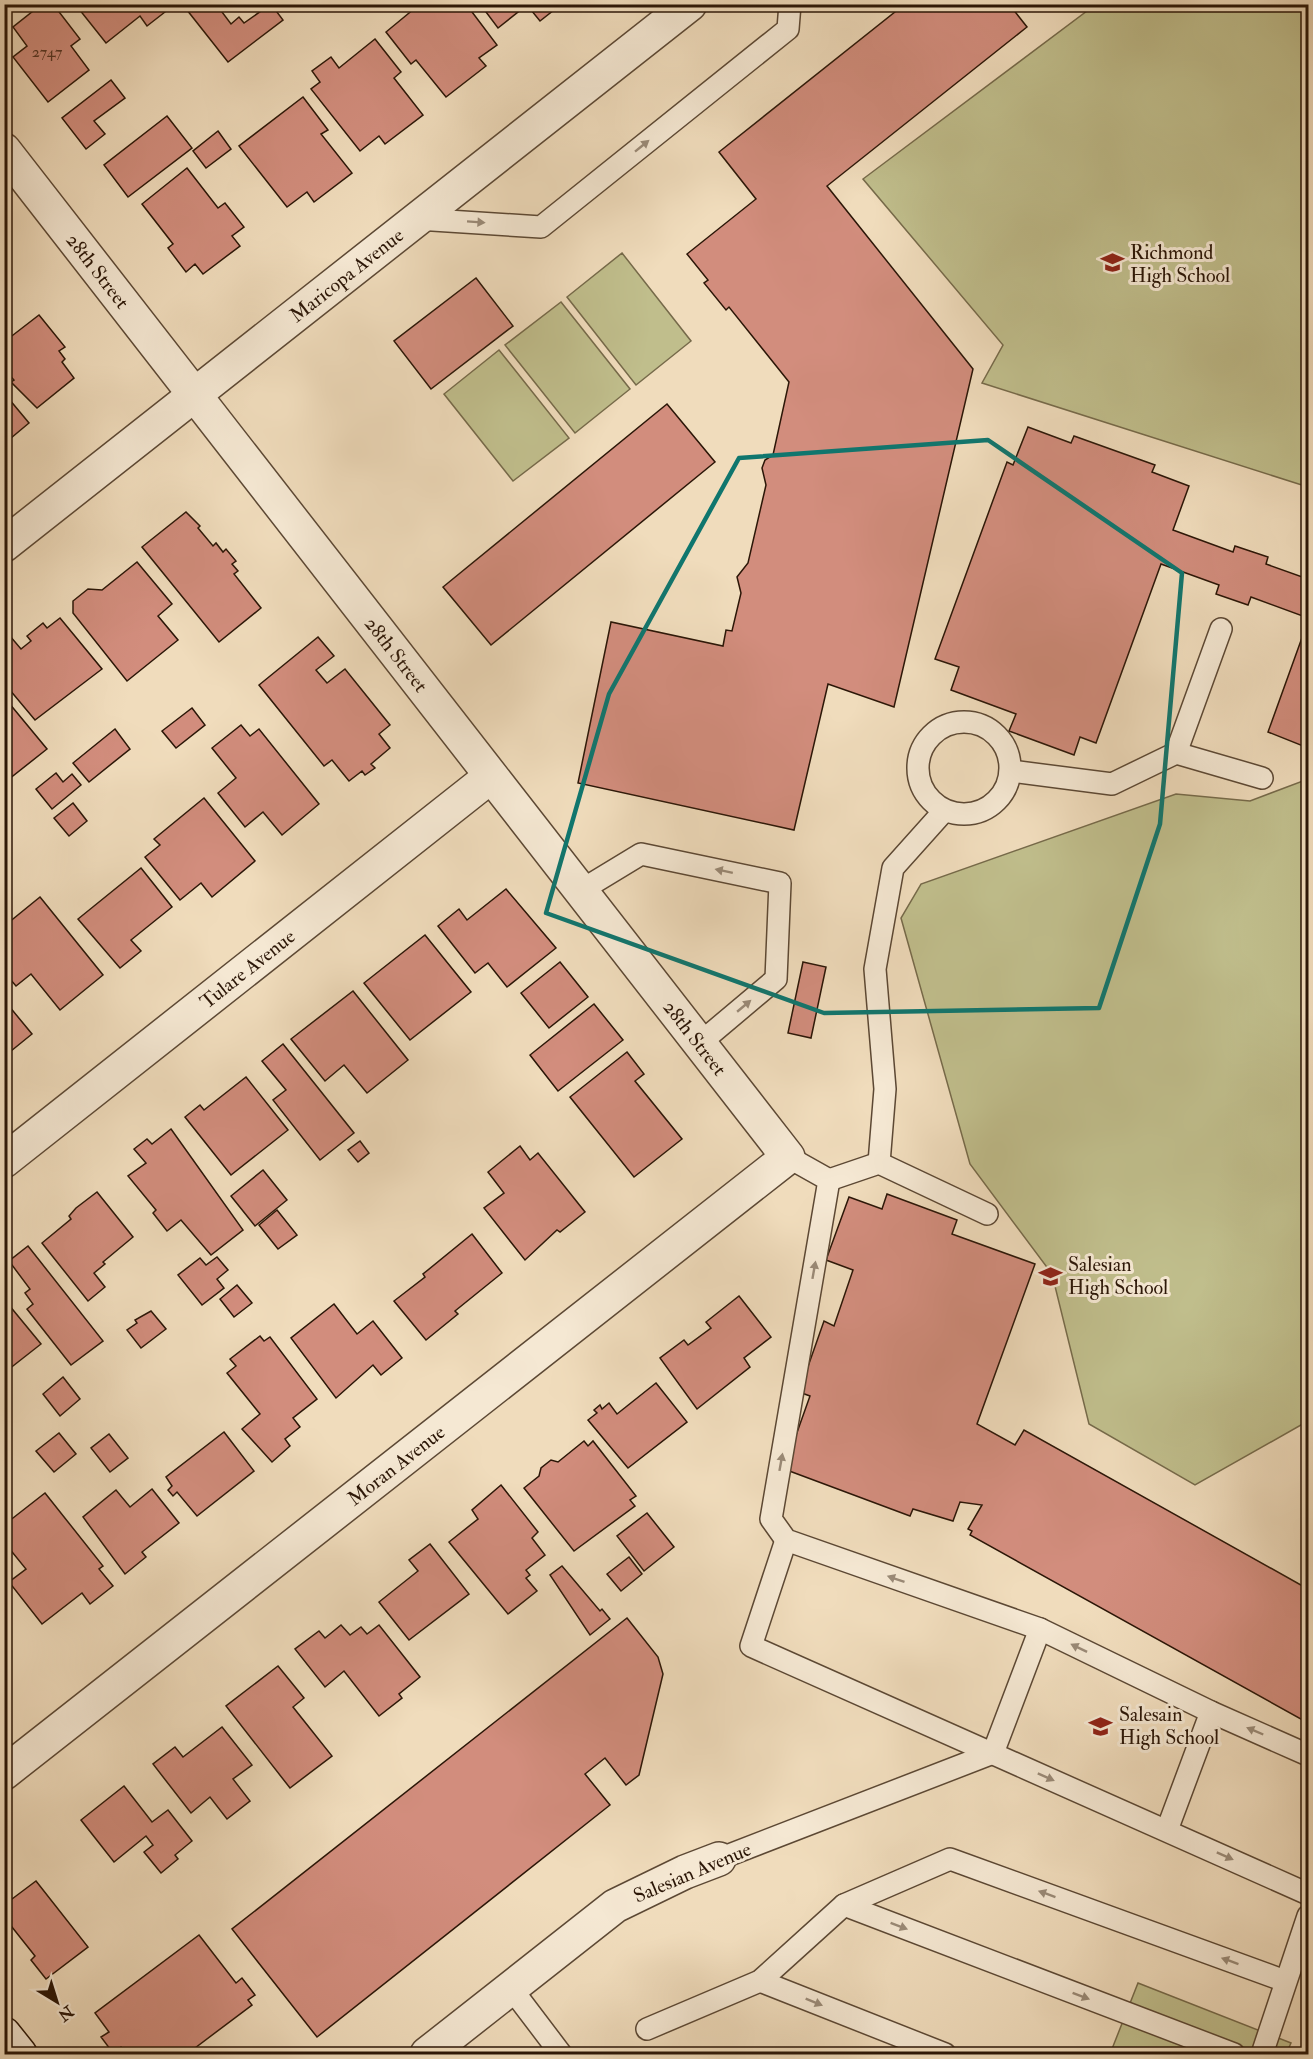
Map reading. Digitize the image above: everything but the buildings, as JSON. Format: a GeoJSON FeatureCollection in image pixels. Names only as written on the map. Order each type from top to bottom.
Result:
{"type":"FeatureCollection","features":[{"type":"Feature","properties":{"kind":"street","name":"Maricopa Avenue"},"geometry":{"type":"LineString","coordinates":[[4,544],[690,4]]}},
{"type":"Feature","properties":{"kind":"street","name":"28th Street"},"geometry":{"type":"LineString","coordinates":[[4,150],[788,1157]]}},
{"type":"Feature","properties":{"kind":"street","name":"Tulare Avenue"},"geometry":{"type":"LineString","coordinates":[[4,1161],[490,777]]}},
{"type":"Feature","properties":{"kind":"street","name":"Moran Avenue"},"geometry":{"type":"LineString","coordinates":[[4,1773],[788,1157]]}},
{"type":"Feature","properties":{"kind":"street","name":"Salesian Avenue"},"geometry":{"type":"LineString","coordinates":[[427,2055],[615,1906],[685,1872],[719,1859]]}},
{"type":"Feature","properties":{"kind":"street"},"geometry":{"type":"LineString","coordinates":[[4,2034],[20,2055]]}},
{"type":"Feature","properties":{"kind":"lane"},"geometry":{"type":"LineString","coordinates":[[417,219],[541,226],[788,29],[790,4]]}},
{"type":"Feature","properties":{"kind":"lane"},"geometry":{"type":"LineString","coordinates":[[1176,753],[1221,629]]}},
{"type":"Feature","properties":{"kind":"lane"},"geometry":{"type":"LineString","coordinates":[[966,722],[984,726],[999,737],[1008,752],[1011,771],[1006,788],[995,803],[980,812],[962,815],[944,811],[929,800],[920,784],[917,766],[921,748],[933,734],[948,724],[966,722]]}},
{"type":"Feature","properties":{"kind":"lane"},"geometry":{"type":"LineString","coordinates":[[1011,771],[1112,784],[1176,753],[1262,778]]}},
{"type":"Feature","properties":{"kind":"lane"},"geometry":{"type":"LineString","coordinates":[[879,1163],[885,1089],[875,969],[893,868],[944,811]]}},
{"type":"Feature","properties":{"kind":"lane"},"geometry":{"type":"LineString","coordinates":[[580,891],[641,854],[780,883],[776,979],[700,1043]]}},
{"type":"Feature","properties":{"kind":"lane"},"geometry":{"type":"LineString","coordinates":[[788,1157],[830,1180],[879,1163],[987,1214]]}},
{"type":"Feature","properties":{"kind":"lane"},"geometry":{"type":"LineString","coordinates":[[830,1180],[771,1519],[786,1540],[1040,1629],[1211,1712],[1308,1755]]}},
{"type":"Feature","properties":{"kind":"lane"},"geometry":{"type":"LineString","coordinates":[[786,1540],[751,1646],[1308,1894]]}},
{"type":"Feature","properties":{"kind":"lane"},"geometry":{"type":"LineString","coordinates":[[993,1753],[1040,1629]]}},
{"type":"Feature","properties":{"kind":"lane"},"geometry":{"type":"LineString","coordinates":[[1167,1830],[1211,1712]]}},
{"type":"Feature","properties":{"kind":"lane","name":"Salesian Avenue"},"geometry":{"type":"LineString","coordinates":[[719,1859],[993,1753]]}},
{"type":"Feature","properties":{"kind":"lane"},"geometry":{"type":"LineString","coordinates":[[647,2029],[760,1981],[844,1905],[950,1858],[1285,1981]]}},
{"type":"Feature","properties":{"kind":"lane"},"geometry":{"type":"LineString","coordinates":[[844,1905],[1234,2055]]}},
{"type":"Feature","properties":{"kind":"lane"},"geometry":{"type":"LineString","coordinates":[[1262,2055],[1308,1916]]}},
{"type":"Feature","properties":{"kind":"lane"},"geometry":{"type":"LineString","coordinates":[[760,1981],[945,2055]]}},
{"type":"Feature","properties":{"kind":"lane"},"geometry":{"type":"LineString","coordinates":[[511,1988],[561,2055]]}},
{"type":"Feature","properties":{"kind":"highlighted area"},"geometry":{"type":"Polygon","coordinates":[[[988,440],[1182,573],[1160,824],[1099,1008],[824,1013],[546,913],[609,694],[739,458],[988,440]]]}},
{"type":"Feature","properties":{"kind":"shaded area","name":"Richmond High School"},"geometry":{"type":"Polygon","coordinates":[[[1095,5],[1308,5],[1308,487],[982,383],[1003,345],[863,179],[1095,5]]]}},
{"type":"Feature","properties":{"kind":"shaded area"},"geometry":{"type":"Polygon","coordinates":[[[622,253],[691,341],[636,385],[567,297],[622,253]]]}},
{"type":"Feature","properties":{"kind":"shaded area"},"geometry":{"type":"Polygon","coordinates":[[[561,302],[630,389],[575,433],[505,345],[561,302]]]}},
{"type":"Feature","properties":{"kind":"shaded area"},"geometry":{"type":"Polygon","coordinates":[[[499,350],[569,438],[513,481],[444,394],[499,350]]]}},
{"type":"Feature","properties":{"kind":"shaded area"},"geometry":{"type":"Polygon","coordinates":[[[1308,779],[1308,1421],[1195,1485],[1089,1424],[1052,1274],[970,1164],[901,918],[921,884],[1176,794],[1250,801],[1308,779]]]}},
{"type":"Feature","properties":{"kind":"shaded area"},"geometry":{"type":"Polygon","coordinates":[[[1138,1983],[1291,2043],[1286,2054],[1110,2054],[1138,1983]]]}},
{"type":"Feature","properties":{"kind":"place","name":"Richmond High School"},"geometry":{"type":"Point","coordinates":[1112,263]}},
{"type":"Feature","properties":{"kind":"place","name":"Salesian High School"},"geometry":{"type":"Point","coordinates":[1050,1276]}},
{"type":"Feature","properties":{"kind":"place","name":"Salesain High School"},"geometry":{"type":"Point","coordinates":[1101,1726]}}]}
